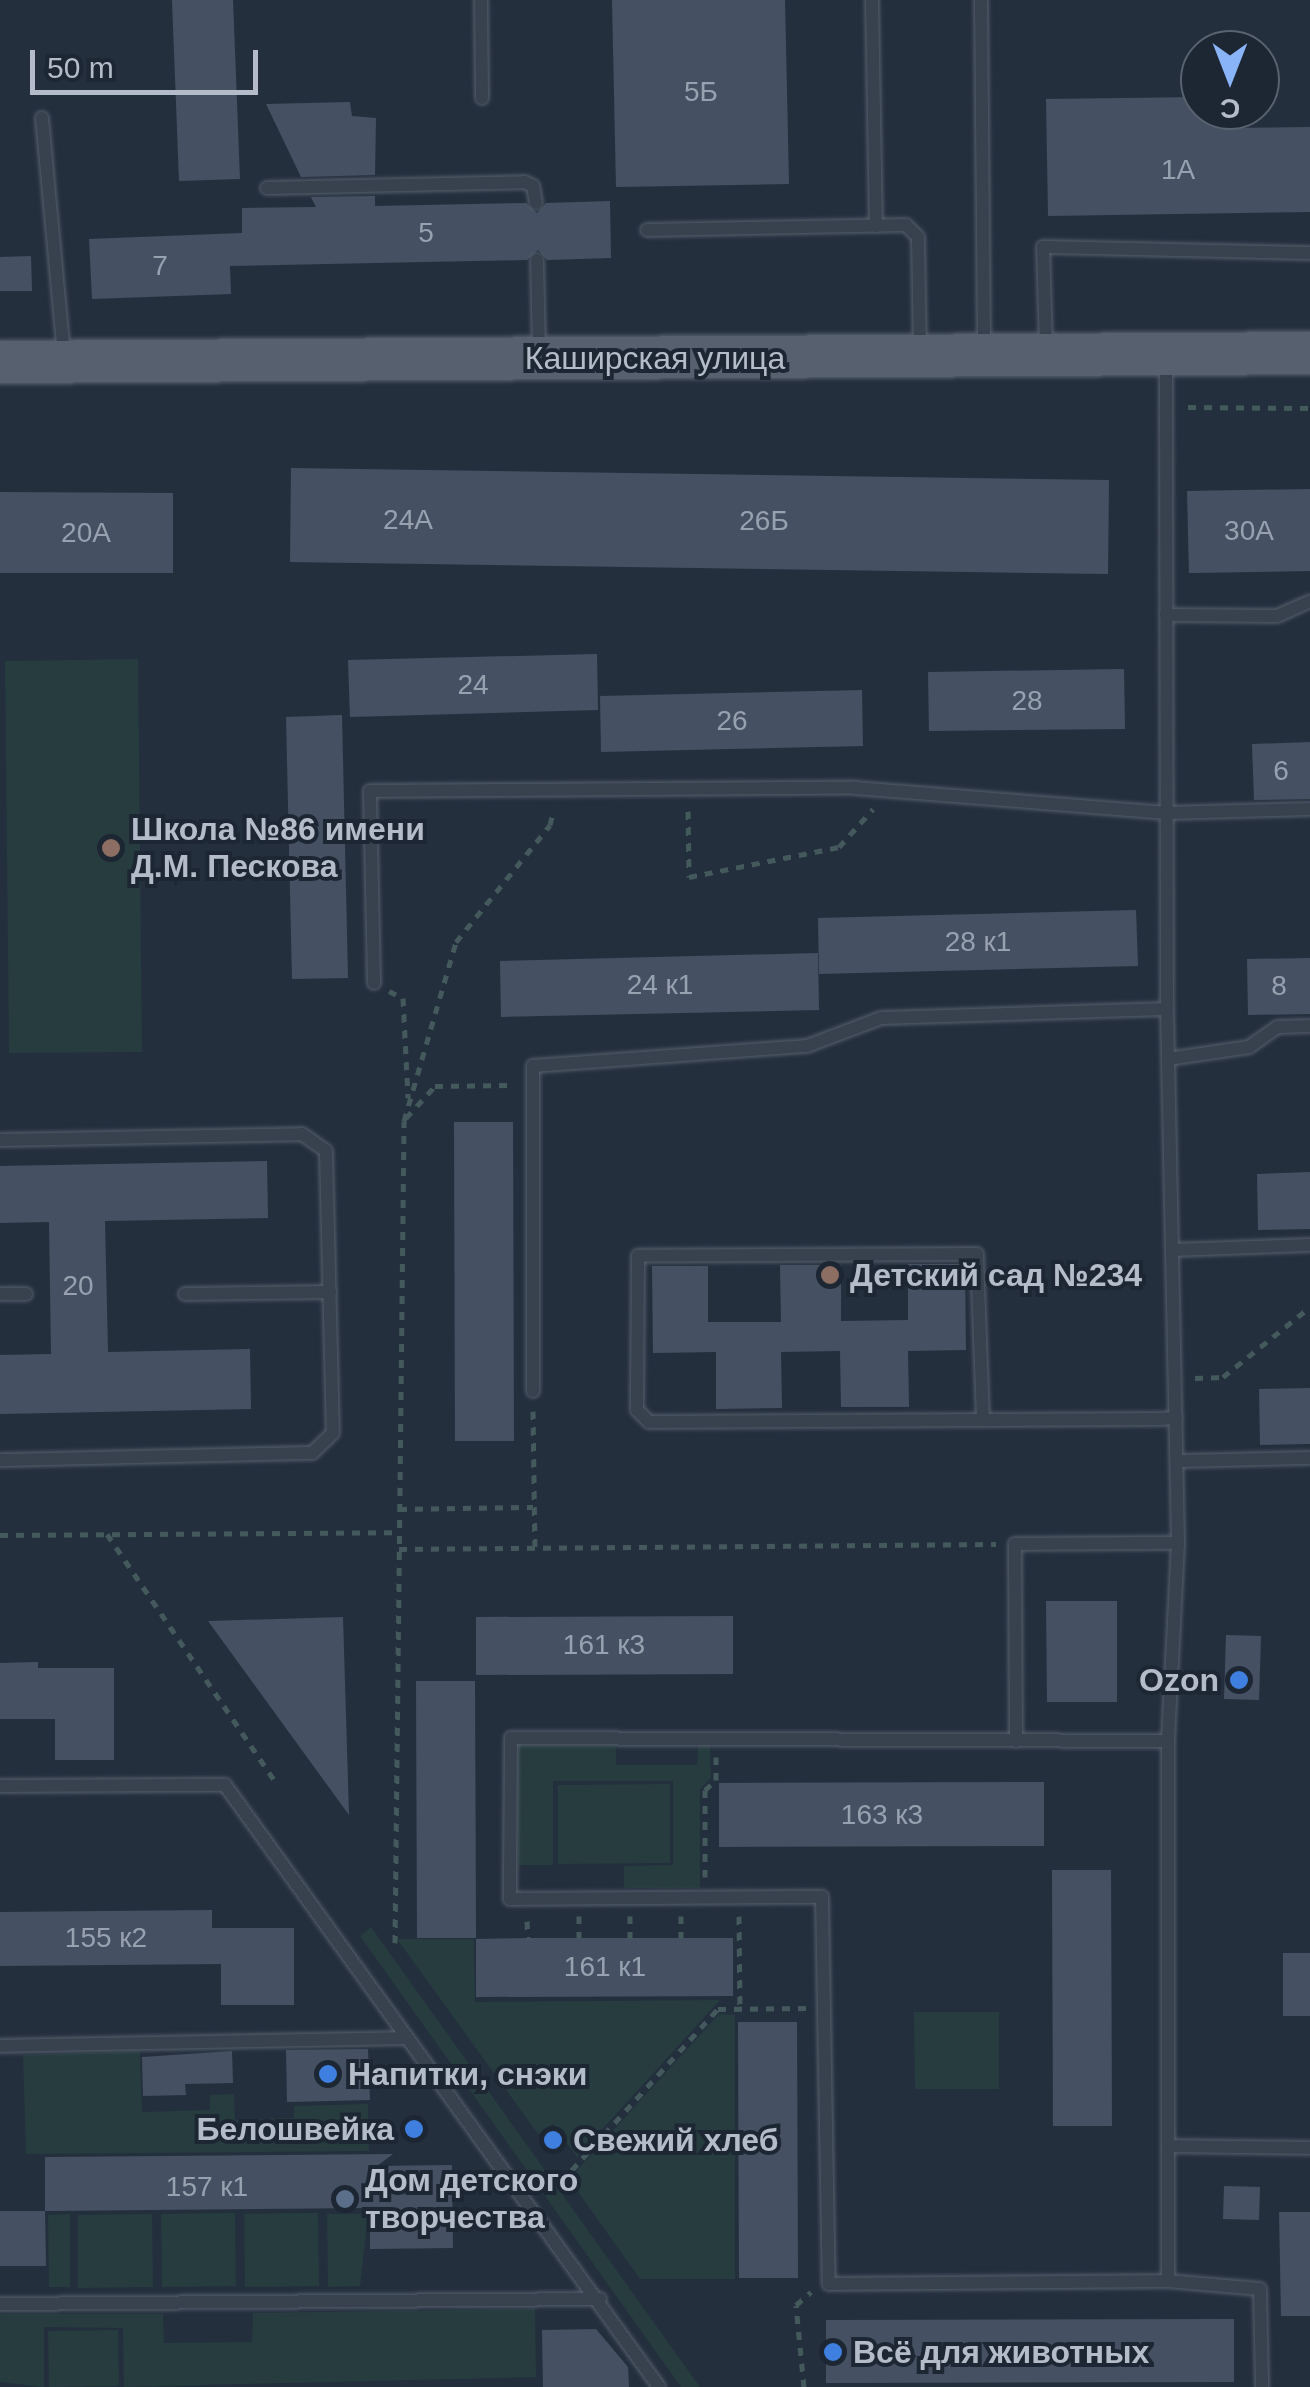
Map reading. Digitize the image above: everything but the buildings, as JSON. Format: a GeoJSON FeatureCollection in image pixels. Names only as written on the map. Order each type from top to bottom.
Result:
{"type":"FeatureCollection","features":[{"type":"Feature","properties":{"kind":"main road","name":"Каширская улица"},"geometry":{"type":"LineString","coordinates":[[0,362],[1310,354]]}},
{"type":"Feature","properties":{"kind":"lane"},"geometry":{"type":"LineString","coordinates":[[481,0],[482,98]]}},
{"type":"Feature","properties":{"kind":"lane"},"geometry":{"type":"LineString","coordinates":[[872,0],[876,226]]}},
{"type":"Feature","properties":{"kind":"lane"},"geometry":{"type":"LineString","coordinates":[[981,0],[984,356]]}},
{"type":"Feature","properties":{"kind":"lane"},"geometry":{"type":"LineString","coordinates":[[42,118],[64,361]]}},
{"type":"Feature","properties":{"kind":"lane"},"geometry":{"type":"LineString","coordinates":[[267,188],[525,182],[534,186],[536,203]]}},
{"type":"Feature","properties":{"kind":"lane"},"geometry":{"type":"LineString","coordinates":[[647,230],[906,225],[918,237],[920,356]]}},
{"type":"Feature","properties":{"kind":"lane"},"geometry":{"type":"LineString","coordinates":[[1046,355],[1043,247],[1310,253]]}},
{"type":"Feature","properties":{"kind":"lane"},"geometry":{"type":"LineString","coordinates":[[537,260],[539,358]]}},
{"type":"Feature","properties":{"kind":"lane"},"geometry":{"type":"LineString","coordinates":[[1166,354],[1167,1009],[1178,1543],[1168,1741],[1168,2281]]}},
{"type":"Feature","properties":{"kind":"lane"},"geometry":{"type":"LineString","coordinates":[[1166,615],[1277,616],[1310,601]]}},
{"type":"Feature","properties":{"kind":"lane"},"geometry":{"type":"LineString","coordinates":[[374,983],[370,792],[888,792],[1167,813],[1310,809]]}},
{"type":"Feature","properties":{"kind":"lane"},"geometry":{"type":"LineString","coordinates":[[533,1391],[533,1066],[807,1046],[880,1018],[1167,1009]]}},
{"type":"Feature","properties":{"kind":"lane"},"geometry":{"type":"LineString","coordinates":[[1168,1059],[1249,1047],[1278,1027],[1310,1026]]}},
{"type":"Feature","properties":{"kind":"lane"},"geometry":{"type":"LineString","coordinates":[[0,1140],[302,1134],[326,1152],[333,1433],[312,1453],[0,1460]]}},
{"type":"Feature","properties":{"kind":"lane"},"geometry":{"type":"LineString","coordinates":[[1172,1250],[1310,1245]]}},
{"type":"Feature","properties":{"kind":"lane"},"geometry":{"type":"LineString","coordinates":[[983,1420],[977,1254],[638,1256],[640,1419],[983,1420],[1176,1418]]}},
{"type":"Feature","properties":{"kind":"lane"},"geometry":{"type":"LineString","coordinates":[[185,1294],[330,1292]]}},
{"type":"Feature","properties":{"kind":"lane"},"geometry":{"type":"LineString","coordinates":[[0,1294],[26,1294]]}},
{"type":"Feature","properties":{"kind":"lane"},"geometry":{"type":"LineString","coordinates":[[1176,1461],[1310,1458]]}},
{"type":"Feature","properties":{"kind":"lane"},"geometry":{"type":"LineString","coordinates":[[1016,1741],[1015,1544],[1178,1543]]}},
{"type":"Feature","properties":{"kind":"lane"},"geometry":{"type":"LineString","coordinates":[[1168,1741],[511,1738],[510,1898],[822,1897],[829,2284],[1168,2281],[1260,2289],[1262,2387]]}},
{"type":"Feature","properties":{"kind":"lane"},"geometry":{"type":"LineString","coordinates":[[0,1786],[225,1785],[600,2299],[658,2387]]}},
{"type":"Feature","properties":{"kind":"lane"},"geometry":{"type":"LineString","coordinates":[[0,2046],[406,2038]]}},
{"type":"Feature","properties":{"kind":"lane"},"geometry":{"type":"LineString","coordinates":[[1168,2146],[1310,2148]]}},
{"type":"Feature","properties":{"kind":"lane"},"geometry":{"type":"LineString","coordinates":[[0,2304],[600,2299]]}},
{"type":"Feature","properties":{"kind":"path"},"geometry":{"type":"LineString","coordinates":[[1166,407],[1310,408]]}},
{"type":"Feature","properties":{"kind":"path"},"geometry":{"type":"LineString","coordinates":[[688,789],[689,876],[839,847],[888,792]]}},
{"type":"Feature","properties":{"kind":"path"},"geometry":{"type":"LineString","coordinates":[[395,1943],[404,1120],[456,942],[550,825],[559,790]]}},
{"type":"Feature","properties":{"kind":"path"},"geometry":{"type":"LineString","coordinates":[[374,983],[403,998],[408,1098]]}},
{"type":"Feature","properties":{"kind":"path"},"geometry":{"type":"LineString","coordinates":[[404,1120],[436,1086],[533,1085]]}},
{"type":"Feature","properties":{"kind":"path"},"geometry":{"type":"LineString","coordinates":[[1194,1378],[1223,1377],[1310,1308]]}},
{"type":"Feature","properties":{"kind":"path"},"geometry":{"type":"LineString","coordinates":[[533,1391],[535,1548]]}},
{"type":"Feature","properties":{"kind":"path"},"geometry":{"type":"LineString","coordinates":[[399,1509],[533,1507]]}},
{"type":"Feature","properties":{"kind":"path"},"geometry":{"type":"LineString","coordinates":[[0,1535],[399,1532]]}},
{"type":"Feature","properties":{"kind":"path"},"geometry":{"type":"LineString","coordinates":[[107,1534],[274,1780]]}},
{"type":"Feature","properties":{"kind":"path"},"geometry":{"type":"LineString","coordinates":[[398,1549],[1015,1544]]}},
{"type":"Feature","properties":{"kind":"path"},"geometry":{"type":"LineString","coordinates":[[706,1898],[705,1790],[716,1780],[716,1739]]}},
{"type":"Feature","properties":{"kind":"path"},"geometry":{"type":"LineString","coordinates":[[739,1898],[740,2008]]}},
{"type":"Feature","properties":{"kind":"path"},"geometry":{"type":"LineString","coordinates":[[561,2182],[718,2009],[824,2008]]}},
{"type":"Feature","properties":{"kind":"path"},"geometry":{"type":"LineString","coordinates":[[804,2387],[796,2304],[818,2285]]}},
{"type":"Feature","properties":{"kind":"green space"},"geometry":{"type":"Polygon","coordinates":[[[138,659],[142,1052],[9,1053],[5,661],[138,659]]]}},
{"type":"Feature","properties":{"kind":"green space"},"geometry":{"type":"Polygon","coordinates":[[[517,1745],[616,1745],[616,1765],[697,1765],[698,1745],[710,1745],[711,1778],[700,1789],[700,1888],[624,1888],[624,1866],[673,1865],[673,1781],[553,1781],[553,1865],[518,1865],[517,1745]]]}},
{"type":"Feature","properties":{"kind":"green space"},"geometry":{"type":"Polygon","coordinates":[[[670,1784],[670,1863],[558,1864],[558,1785],[670,1784]]]}},
{"type":"Feature","properties":{"kind":"green space"},"geometry":{"type":"Polygon","coordinates":[[[371,1927],[700,2387],[681,2387],[360,1936],[371,1927]]]}},
{"type":"Feature","properties":{"kind":"green space"},"geometry":{"type":"Polygon","coordinates":[[[397,1939],[474,1939],[475,2002],[720,2000],[577,2157],[553,2124],[538,2134],[397,1939]]]}},
{"type":"Feature","properties":{"kind":"green space"},"geometry":{"type":"Polygon","coordinates":[[[914,2012],[999,2012],[999,2089],[915,2089],[914,2012]]]}},
{"type":"Feature","properties":{"kind":"green space"},"geometry":{"type":"Polygon","coordinates":[[[719,2014],[735,2015],[735,2279],[640,2279],[569,2179],[719,2014]]]}},
{"type":"Feature","properties":{"kind":"green space"},"geometry":{"type":"Polygon","coordinates":[[[140,2051],[142,2112],[210,2110],[210,2095],[234,2094],[235,2120],[294,2118],[294,2106],[368,2104],[369,2151],[26,2154],[23,2055],[140,2051]]]}},
{"type":"Feature","properties":{"kind":"green space"},"geometry":{"type":"Polygon","coordinates":[[[235,2213],[236,2286],[162,2287],[161,2214],[235,2213]]]}},
{"type":"Feature","properties":{"kind":"green space"},"geometry":{"type":"Polygon","coordinates":[[[318,2213],[319,2286],[245,2287],[244,2214],[318,2213]]]}},
{"type":"Feature","properties":{"kind":"green space"},"geometry":{"type":"Polygon","coordinates":[[[70,2214],[70,2287],[49,2287],[48,2215],[70,2214]]]}},
{"type":"Feature","properties":{"kind":"green space"},"geometry":{"type":"Polygon","coordinates":[[[152,2214],[153,2287],[78,2288],[78,2215],[152,2214]]]}},
{"type":"Feature","properties":{"kind":"green space"},"geometry":{"type":"Polygon","coordinates":[[[327,2214],[368,2214],[360,2286],[328,2287],[327,2214]]]}},
{"type":"Feature","properties":{"kind":"green space"},"geometry":{"type":"Polygon","coordinates":[[[535,2309],[536,2377],[124,2387],[123,2328],[44,2327],[44,2387],[0,2382],[0,2314],[163,2314],[164,2343],[252,2342],[253,2313],[535,2309]]]}},
{"type":"Feature","properties":{"kind":"green space"},"geometry":{"type":"Polygon","coordinates":[[[118,2330],[119,2386],[49,2387],[48,2331],[118,2330]]]}},
{"type":"Feature","properties":{"kind":"place","name":"Школа №86 имени Д.М. Пескова"},"geometry":{"type":"Point","coordinates":[111,848]}},
{"type":"Feature","properties":{"kind":"place","name":"Детский сад №234"},"geometry":{"type":"Point","coordinates":[830,1275]}},
{"type":"Feature","properties":{"kind":"place","name":"Ozon"},"geometry":{"type":"Point","coordinates":[1239,1680]}},
{"type":"Feature","properties":{"kind":"place","name":"Напитки, снэки"},"geometry":{"type":"Point","coordinates":[328,2074]}},
{"type":"Feature","properties":{"kind":"place","name":"Белошвейка"},"geometry":{"type":"Point","coordinates":[414,2129]}},
{"type":"Feature","properties":{"kind":"place","name":"Свежий хлеб"},"geometry":{"type":"Point","coordinates":[553,2140]}},
{"type":"Feature","properties":{"kind":"place","name":"Дом детского творчества"},"geometry":{"type":"Point","coordinates":[345,2199]}},
{"type":"Feature","properties":{"kind":"place","name":"Всё для животных"},"geometry":{"type":"Point","coordinates":[833,2352]}}]}
